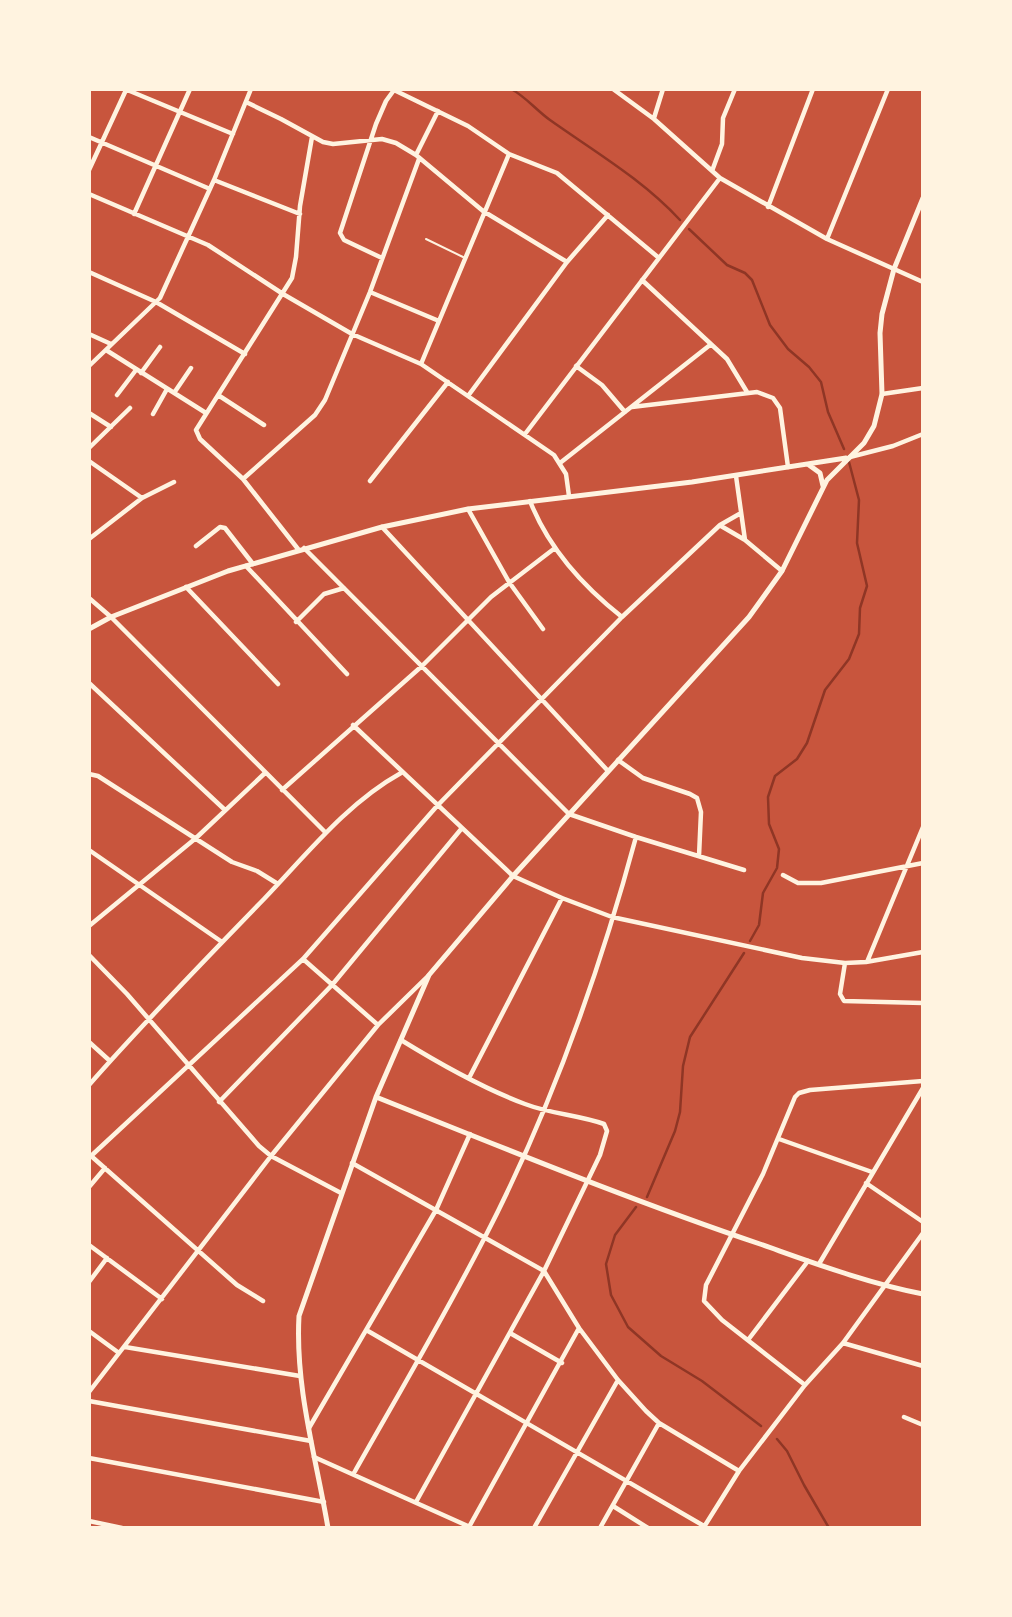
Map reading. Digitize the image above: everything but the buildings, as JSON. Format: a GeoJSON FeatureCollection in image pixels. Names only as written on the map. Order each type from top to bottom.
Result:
{"type":"FeatureCollection","features":[{"type":"Feature","properties":{"kind":"street"},"geometry":{"type":"LineString","coordinates":[[89,170],[126,89],[233,134]]}},
{"type":"Feature","properties":{"kind":"street"},"geometry":{"type":"LineString","coordinates":[[134,214],[190,89]]}},
{"type":"Feature","properties":{"kind":"street"},"geometry":{"type":"LineString","coordinates":[[89,366],[156,302],[166,288],[251,89]]}},
{"type":"Feature","properties":{"kind":"street"},"geometry":{"type":"LineString","coordinates":[[613,89],[654,119],[720,178],[827,239],[923,282]]}},
{"type":"Feature","properties":{"kind":"street"},"geometry":{"type":"LineString","coordinates":[[654,119],[663,89]]}},
{"type":"Feature","properties":{"kind":"street"},"geometry":{"type":"LineString","coordinates":[[712,171],[722,144],[723,118],[735,89]]}},
{"type":"Feature","properties":{"kind":"street"},"geometry":{"type":"LineString","coordinates":[[768,206],[813,89]]}},
{"type":"Feature","properties":{"kind":"street"},"geometry":{"type":"LineString","coordinates":[[827,239],[888,89]]}},
{"type":"Feature","properties":{"kind":"street"},"geometry":{"type":"LineString","coordinates":[[383,258],[344,240],[340,233],[380,113],[395,90],[468,125],[509,154],[558,173],[659,258]]}},
{"type":"Feature","properties":{"kind":"street"},"geometry":{"type":"LineString","coordinates":[[246,102],[323,142],[333,144],[382,139],[396,143],[483,211],[567,262]]}},
{"type":"Feature","properties":{"kind":"street"},"geometry":{"type":"LineString","coordinates":[[243,479],[321,407],[329,393],[383,258],[417,157],[438,111]]}},
{"type":"Feature","properties":{"kind":"street"},"geometry":{"type":"LineString","coordinates":[[89,137],[210,189]]}},
{"type":"Feature","properties":{"kind":"street"},"geometry":{"type":"LineString","coordinates":[[312,137],[292,278],[197,427],[198,436],[243,479],[301,549],[344,588],[569,814],[744,870]]}},
{"type":"Feature","properties":{"kind":"street"},"geometry":{"type":"LineString","coordinates":[[421,364],[509,154]]}},
{"type":"Feature","properties":{"kind":"street"},"geometry":{"type":"LineString","coordinates":[[525,434],[720,178]]}},
{"type":"Feature","properties":{"kind":"street"},"geometry":{"type":"LineString","coordinates":[[214,180],[300,214]]}},
{"type":"Feature","properties":{"kind":"street"},"geometry":{"type":"LineString","coordinates":[[89,194],[218,251],[283,294],[352,334],[421,364],[554,455],[566,474],[569,496]]}},
{"type":"Feature","properties":{"kind":"street"},"geometry":{"type":"LineString","coordinates":[[89,1392],[271,1156],[378,1026],[429,975],[513,876],[749,617],[782,571],[823,486],[868,438],[878,412],[882,394],[881,323],[894,269],[923,198]]}},
{"type":"Feature","properties":{"kind":"street"},"geometry":{"type":"LineString","coordinates":[[468,396],[567,262],[608,215]]}},
{"type":"Feature","properties":{"kind":"street"},"geometry":{"type":"LineString","coordinates":[[89,272],[156,302],[245,354]]}},
{"type":"Feature","properties":{"kind":"street"},"geometry":{"type":"LineString","coordinates":[[642,280],[731,364],[747,392]]}},
{"type":"Feature","properties":{"kind":"street"},"geometry":{"type":"LineString","coordinates":[[370,292],[439,321]]}},
{"type":"Feature","properties":{"kind":"street"},"geometry":{"type":"LineString","coordinates":[[89,334],[111,344]]}},
{"type":"Feature","properties":{"kind":"street"},"geometry":{"type":"LineString","coordinates":[[560,463],[710,345]]}},
{"type":"Feature","properties":{"kind":"street"},"geometry":{"type":"LineString","coordinates":[[117,395],[160,347]]}},
{"type":"Feature","properties":{"kind":"street"},"geometry":{"type":"LineString","coordinates":[[106,350],[206,413]]}},
{"type":"Feature","properties":{"kind":"street"},"geometry":{"type":"LineString","coordinates":[[576,366],[602,385],[625,412]]}},
{"type":"Feature","properties":{"kind":"street"},"geometry":{"type":"LineString","coordinates":[[174,393],[191,368]]}},
{"type":"Feature","properties":{"kind":"street"},"geometry":{"type":"LineString","coordinates":[[370,481],[448,382]]}},
{"type":"Feature","properties":{"kind":"street"},"geometry":{"type":"LineString","coordinates":[[882,394],[923,388]]}},
{"type":"Feature","properties":{"kind":"street"},"geometry":{"type":"LineString","coordinates":[[153,414],[167,389]]}},
{"type":"Feature","properties":{"kind":"street"},"geometry":{"type":"LineString","coordinates":[[632,407],[747,392],[768,394],[779,404],[788,467]]}},
{"type":"Feature","properties":{"kind":"street"},"geometry":{"type":"LineString","coordinates":[[218,395],[264,425]]}},
{"type":"Feature","properties":{"kind":"street"},"geometry":{"type":"LineString","coordinates":[[89,448],[130,408]]}},
{"type":"Feature","properties":{"kind":"street"},"geometry":{"type":"LineString","coordinates":[[89,413],[111,426]]}},
{"type":"Feature","properties":{"kind":"street"},"geometry":{"type":"LineString","coordinates":[[89,629],[185,586],[301,549],[382,527],[468,509],[809,465],[893,446],[923,434]]}},
{"type":"Feature","properties":{"kind":"street"},"geometry":{"type":"LineString","coordinates":[[89,461],[142,498]]}},
{"type":"Feature","properties":{"kind":"street"},"geometry":{"type":"LineString","coordinates":[[809,465],[820,473],[823,486]]}},
{"type":"Feature","properties":{"kind":"street"},"geometry":{"type":"LineString","coordinates":[[736,475],[745,540]]}},
{"type":"Feature","properties":{"kind":"street"},"geometry":{"type":"LineString","coordinates":[[89,539],[142,498],[174,482]]}},
{"type":"Feature","properties":{"kind":"street"},"geometry":{"type":"LineString","coordinates":[[530,501],[544,533],[555,548],[594,592],[622,617]]}},
{"type":"Feature","properties":{"kind":"street"},"geometry":{"type":"LineString","coordinates":[[468,509],[509,582],[543,629]]}},
{"type":"Feature","properties":{"kind":"street"},"geometry":{"type":"LineString","coordinates":[[263,1301],[237,1284],[90,1155],[303,959],[437,806],[622,617],[720,526],[741,513]]}},
{"type":"Feature","properties":{"kind":"street"},"geometry":{"type":"LineString","coordinates":[[720,526],[745,540],[782,571]]}},
{"type":"Feature","properties":{"kind":"street"},"geometry":{"type":"LineString","coordinates":[[196,546],[220,527],[225,528],[253,564]]}},
{"type":"Feature","properties":{"kind":"street"},"geometry":{"type":"LineString","coordinates":[[382,527],[608,771]]}},
{"type":"Feature","properties":{"kind":"street"},"geometry":{"type":"LineString","coordinates":[[282,790],[422,666],[509,582],[555,548]]}},
{"type":"Feature","properties":{"kind":"street"},"geometry":{"type":"LineString","coordinates":[[246,566],[347,674]]}},
{"type":"Feature","properties":{"kind":"street"},"geometry":{"type":"LineString","coordinates":[[185,586],[278,684]]}},
{"type":"Feature","properties":{"kind":"street"},"geometry":{"type":"LineString","coordinates":[[296,621],[324,594],[344,588]]}},
{"type":"Feature","properties":{"kind":"street"},"geometry":{"type":"LineString","coordinates":[[89,598],[326,833]]}},
{"type":"Feature","properties":{"kind":"street"},"geometry":{"type":"LineString","coordinates":[[89,683],[225,810]]}},
{"type":"Feature","properties":{"kind":"street"},"geometry":{"type":"LineString","coordinates":[[353,725],[513,876],[562,898],[612,917],[756,949],[845,963],[923,952]]}},
{"type":"Feature","properties":{"kind":"street"},"geometry":{"type":"LineString","coordinates":[[618,760],[643,778],[690,794],[697,799],[701,812],[699,856]]}},
{"type":"Feature","properties":{"kind":"street"},"geometry":{"type":"LineString","coordinates":[[89,926],[196,838],[265,773]]}},
{"type":"Feature","properties":{"kind":"street"},"geometry":{"type":"LineString","coordinates":[[89,1085],[326,833],[379,787],[401,773]]}},
{"type":"Feature","properties":{"kind":"street"},"geometry":{"type":"LineString","coordinates":[[89,774],[98,776],[233,862],[257,871],[278,884]]}},
{"type":"Feature","properties":{"kind":"street"},"geometry":{"type":"LineString","coordinates":[[866,962],[923,827]]}},
{"type":"Feature","properties":{"kind":"street"},"geometry":{"type":"LineString","coordinates":[[219,1102],[332,985],[462,828]]}},
{"type":"Feature","properties":{"kind":"street"},"geometry":{"type":"LineString","coordinates":[[354,1473],[485,1237],[524,1156],[578,1021],[636,837]]}},
{"type":"Feature","properties":{"kind":"street"},"geometry":{"type":"LineString","coordinates":[[89,849],[222,942]]}},
{"type":"Feature","properties":{"kind":"street"},"geometry":{"type":"LineString","coordinates":[[783,875],[798,883],[821,883],[923,863]]}},
{"type":"Feature","properties":{"kind":"street"},"geometry":{"type":"LineString","coordinates":[[469,1079],[562,898]]}},
{"type":"Feature","properties":{"kind":"street"},"geometry":{"type":"LineString","coordinates":[[89,955],[149,1019],[259,1146],[271,1156],[341,1193]]}},
{"type":"Feature","properties":{"kind":"street"},"geometry":{"type":"LineString","coordinates":[[303,959],[378,1026]]}},
{"type":"Feature","properties":{"kind":"street"},"geometry":{"type":"LineString","coordinates":[[845,963],[841,998],[846,1002],[923,1003]]}},
{"type":"Feature","properties":{"kind":"street"},"geometry":{"type":"LineString","coordinates":[[328,1528],[300,1376],[297,1342],[301,1305],[376,1097],[429,975]]}},
{"type":"Feature","properties":{"kind":"street"},"geometry":{"type":"LineString","coordinates":[[401,1040],[503,1095],[544,1110],[604,1124],[607,1128],[606,1140],[544,1271],[416,1502]]}},
{"type":"Feature","properties":{"kind":"street"},"geometry":{"type":"LineString","coordinates":[[89,1042],[110,1061]]}},
{"type":"Feature","properties":{"kind":"street"},"geometry":{"type":"LineString","coordinates":[[805,1385],[722,1320],[704,1301],[706,1285],[733,1235],[799,1093],[923,1081]]}},
{"type":"Feature","properties":{"kind":"street"},"geometry":{"type":"LineString","coordinates":[[819,1264],[923,1088]]}},
{"type":"Feature","properties":{"kind":"street"},"geometry":{"type":"LineString","coordinates":[[376,1097],[587,1181],[733,1235],[884,1286],[923,1294]]}},
{"type":"Feature","properties":{"kind":"street"},"geometry":{"type":"LineString","coordinates":[[309,1429],[436,1210],[470,1134]]}},
{"type":"Feature","properties":{"kind":"street"},"geometry":{"type":"LineString","coordinates":[[779,1139],[872,1172]]}},
{"type":"Feature","properties":{"kind":"street"},"geometry":{"type":"LineString","coordinates":[[352,1163],[544,1271],[579,1328],[618,1380],[659,1423],[739,1471]]}},
{"type":"Feature","properties":{"kind":"street"},"geometry":{"type":"LineString","coordinates":[[89,1187],[105,1168]]}},
{"type":"Feature","properties":{"kind":"street"},"geometry":{"type":"LineString","coordinates":[[866,1183],[923,1222]]}},
{"type":"Feature","properties":{"kind":"street"},"geometry":{"type":"LineString","coordinates":[[368,1331],[704,1527],[739,1471],[805,1385],[843,1343],[923,1233]]}},
{"type":"Feature","properties":{"kind":"street"},"geometry":{"type":"LineString","coordinates":[[89,1245],[162,1299]]}},
{"type":"Feature","properties":{"kind":"street"},"geometry":{"type":"LineString","coordinates":[[89,1282],[107,1258]]}},
{"type":"Feature","properties":{"kind":"street"},"geometry":{"type":"LineString","coordinates":[[748,1340],[808,1261]]}},
{"type":"Feature","properties":{"kind":"street"},"geometry":{"type":"LineString","coordinates":[[314,1457],[470,1527],[579,1328]]}},
{"type":"Feature","properties":{"kind":"street"},"geometry":{"type":"LineString","coordinates":[[89,1331],[119,1353]]}},
{"type":"Feature","properties":{"kind":"street"},"geometry":{"type":"LineString","coordinates":[[510,1333],[562,1363]]}},
{"type":"Feature","properties":{"kind":"street"},"geometry":{"type":"LineString","coordinates":[[843,1343],[923,1366]]}},
{"type":"Feature","properties":{"kind":"street"},"geometry":{"type":"LineString","coordinates":[[124,1347],[300,1376]]}},
{"type":"Feature","properties":{"kind":"street"},"geometry":{"type":"LineString","coordinates":[[534,1528],[618,1380]]}},
{"type":"Feature","properties":{"kind":"street"},"geometry":{"type":"LineString","coordinates":[[89,1401],[311,1441]]}},
{"type":"Feature","properties":{"kind":"street"},"geometry":{"type":"LineString","coordinates":[[904,1417],[923,1425]]}},
{"type":"Feature","properties":{"kind":"street"},"geometry":{"type":"LineString","coordinates":[[600,1528],[659,1423]]}},
{"type":"Feature","properties":{"kind":"street"},"geometry":{"type":"LineString","coordinates":[[89,1458],[324,1502]]}},
{"type":"Feature","properties":{"kind":"street"},"geometry":{"type":"LineString","coordinates":[[613,1506],[648,1528]]}},
{"type":"Feature","properties":{"kind":"street"},"geometry":{"type":"LineString","coordinates":[[89,1521],[122,1528]]}},
{"type":"Feature","properties":{"kind":"lane"},"geometry":{"type":"LineString","coordinates":[[426,239],[464,257]]}},
{"type":"Feature","properties":{"kind":"waterway"},"geometry":{"type":"LineString","coordinates":[[511,89],[634,179],[680,220]]}},
{"type":"Feature","properties":{"kind":"waterway"},"geometry":{"type":"LineString","coordinates":[[689,229],[727,265],[745,273],[752,280],[770,325],[788,349],[809,367],[821,382],[828,412],[844,449]]}},
{"type":"Feature","properties":{"kind":"waterway"},"geometry":{"type":"LineString","coordinates":[[750,941],[759,925],[763,893],[777,868],[779,849],[769,824],[768,797],[775,776],[797,759],[807,743],[825,690],[849,659],[859,634],[860,608],[867,586],[857,543],[859,500],[849,462]]}},
{"type":"Feature","properties":{"kind":"waterway"},"geometry":{"type":"LineString","coordinates":[[647,1197],[675,1131],[680,1112],[683,1066],[690,1037],[744,953]]}},
{"type":"Feature","properties":{"kind":"waterway"},"geometry":{"type":"LineString","coordinates":[[636,1207],[615,1235],[606,1264],[611,1295],[628,1327],[661,1356],[702,1381],[761,1426]]}},
{"type":"Feature","properties":{"kind":"waterway"},"geometry":{"type":"LineString","coordinates":[[777,1439],[787,1451],[829,1528]]}}]}
